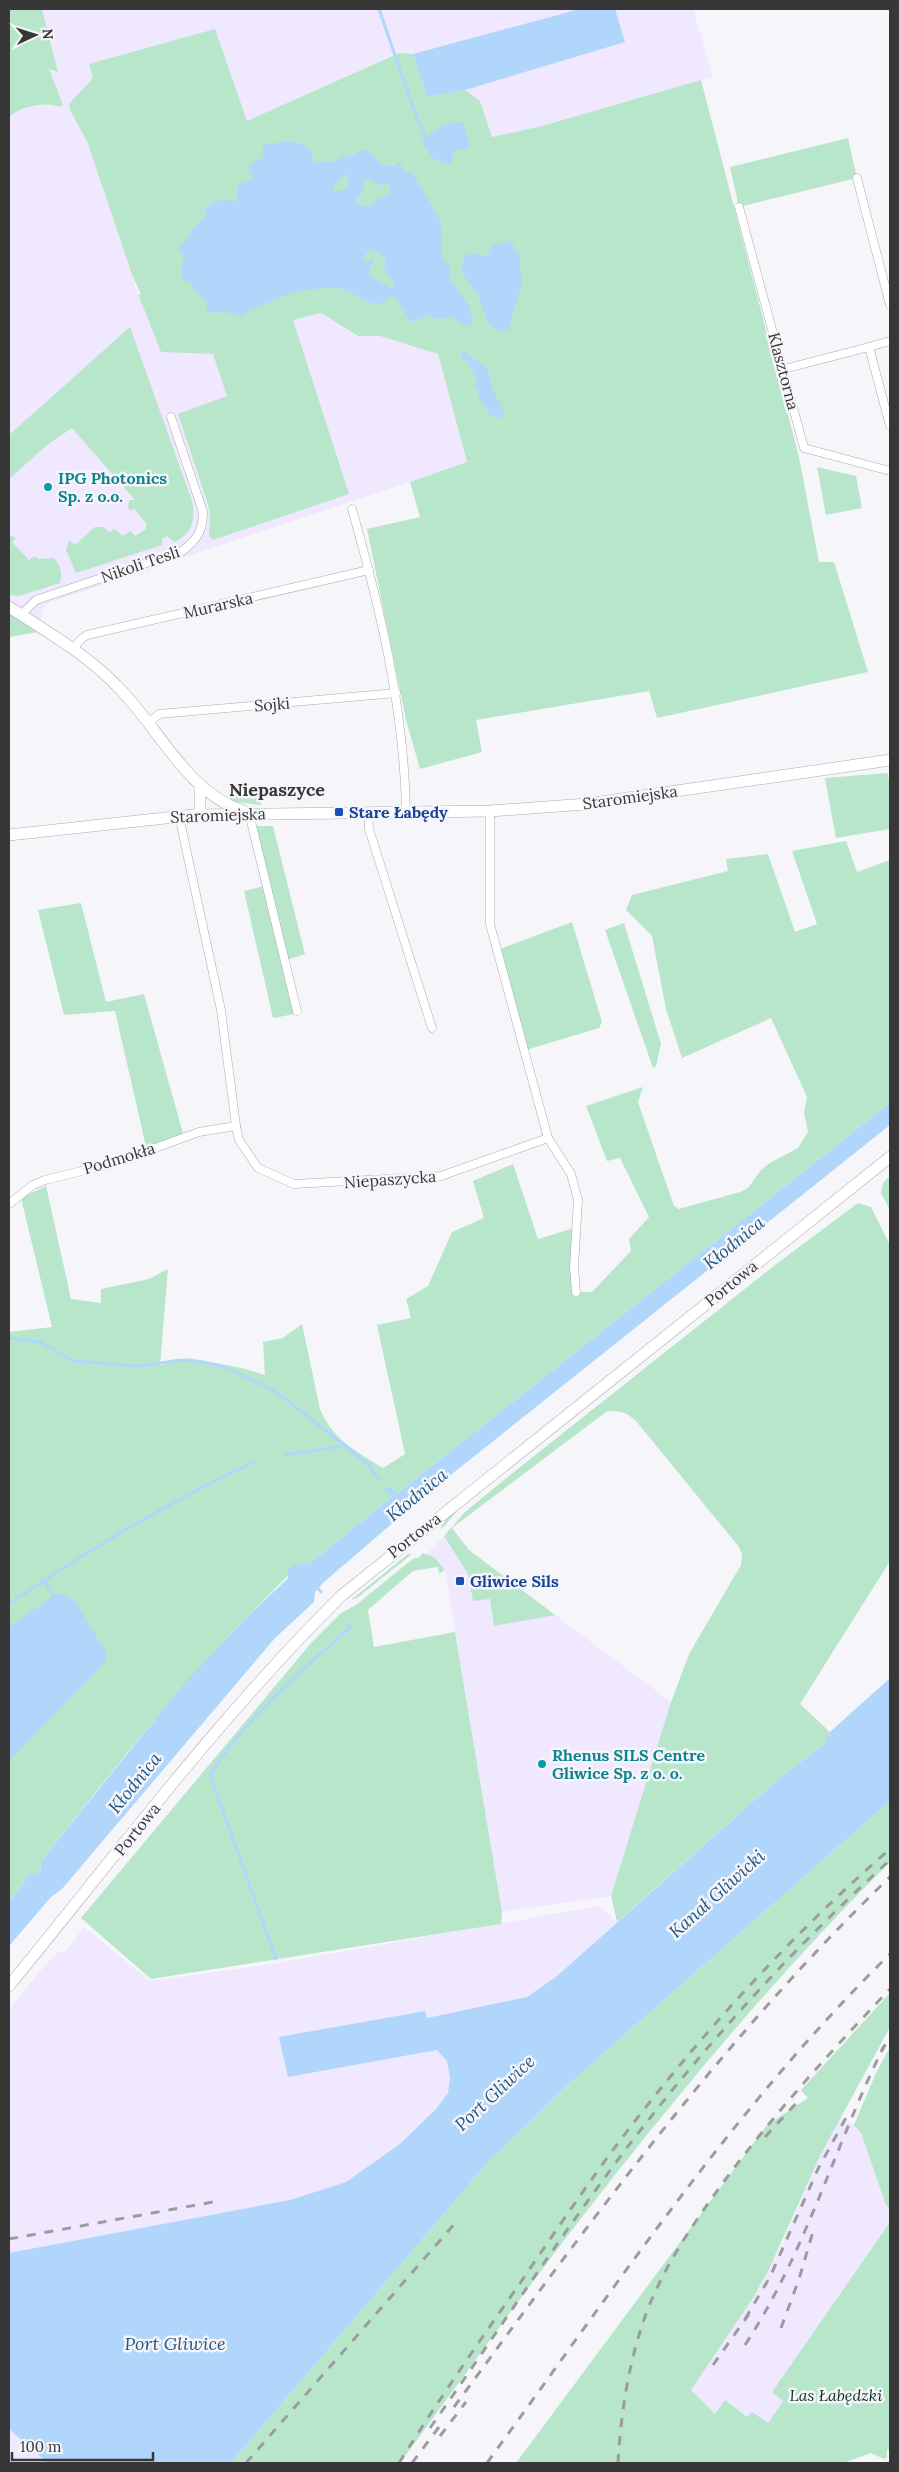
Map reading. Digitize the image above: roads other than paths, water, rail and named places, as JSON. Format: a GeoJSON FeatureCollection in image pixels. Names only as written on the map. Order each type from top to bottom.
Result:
{"type":"FeatureCollection","features":[{"type":"Feature","properties":{"kind":"street"},"geometry":{"type":"LineString","coordinates":[[857,178],[890,304]]}},
{"type":"Feature","properties":{"kind":"street","name":"Klasztorna"},"geometry":{"type":"LineString","coordinates":[[739,207],[804,448],[890,471]]}},
{"type":"Feature","properties":{"kind":"street"},"geometry":{"type":"LineString","coordinates":[[784,369],[890,341]]}},
{"type":"Feature","properties":{"kind":"street"},"geometry":{"type":"LineString","coordinates":[[869,347],[890,426]]}},
{"type":"Feature","properties":{"kind":"street","name":"Nikoli Tesli"},"geometry":{"type":"LineString","coordinates":[[22,615],[36,600],[182,551],[199,536],[203,524],[203,512],[171,417]]}},
{"type":"Feature","properties":{"kind":"street"},"geometry":{"type":"LineString","coordinates":[[352,509],[369,570],[396,693],[404,751],[406,811]]}},
{"type":"Feature","properties":{"kind":"street","name":"Murarska"},"geometry":{"type":"LineString","coordinates":[[74,649],[81,638],[87,635],[369,570]]}},
{"type":"Feature","properties":{"kind":"street"},"geometry":{"type":"LineString","coordinates":[[9,607],[74,649],[116,684],[150,722],[209,797],[207,809],[201,815]]}},
{"type":"Feature","properties":{"kind":"street","name":"Sojki"},"geometry":{"type":"LineString","coordinates":[[150,722],[159,714],[396,693]]}},
{"type":"Feature","properties":{"kind":"street","name":"Staromiejska"},"geometry":{"type":"LineString","coordinates":[[9,835],[179,816],[490,811],[587,804],[822,768],[890,760]]}},
{"type":"Feature","properties":{"kind":"street"},"geometry":{"type":"LineString","coordinates":[[202,788],[230,807],[249,814],[297,1010]]}},
{"type":"Feature","properties":{"kind":"street"},"geometry":{"type":"LineString","coordinates":[[490,811],[490,924],[548,1138],[571,1174],[578,1200],[574,1267],[576,1292]]}},
{"type":"Feature","properties":{"kind":"street"},"geometry":{"type":"LineString","coordinates":[[368,812],[371,835],[432,1028]]}},
{"type":"Feature","properties":{"kind":"street","name":"Niepaszycka"},"geometry":{"type":"LineString","coordinates":[[179,816],[221,1010],[239,1140],[258,1168],[294,1184],[441,1176],[548,1138]]}},
{"type":"Feature","properties":{"kind":"street","name":"Podmokła"},"geometry":{"type":"LineString","coordinates":[[9,1204],[33,1185],[45,1180],[114,1163],[200,1132],[236,1126]]}},
{"type":"Feature","properties":{"kind":"street","name":"Portowa"},"geometry":{"type":"LineString","coordinates":[[9,1986],[222,1723],[260,1679],[341,1596],[890,1157]]}},
{"type":"Feature","properties":{"kind":"water"},"geometry":{"type":"Polygon","coordinates":[[[580,9],[615,9],[625,42],[465,90],[427,97],[413,54],[580,9]]]}},
{"type":"Feature","properties":{"kind":"water"},"geometry":{"type":"Polygon","coordinates":[[[456,122],[464,123],[470,146],[465,150],[456,150],[452,161],[448,165],[439,162],[432,156],[422,141],[442,126],[456,122]]]}},
{"type":"Feature","properties":{"kind":"water"},"geometry":{"type":"Polygon","coordinates":[[[298,142],[312,151],[313,161],[334,162],[340,157],[354,155],[363,149],[370,152],[382,166],[393,166],[400,162],[404,171],[413,174],[439,218],[442,234],[441,255],[445,262],[450,263],[449,278],[469,306],[472,319],[471,325],[462,324],[452,317],[436,319],[427,315],[417,321],[410,321],[395,296],[391,296],[383,303],[374,304],[337,287],[292,293],[249,310],[240,316],[207,311],[206,300],[194,290],[192,284],[184,281],[181,269],[184,256],[178,250],[192,230],[206,216],[204,208],[220,200],[237,201],[237,186],[254,178],[248,166],[263,157],[263,145],[298,142]],[[344,174],[333,188],[334,192],[349,188],[347,175],[344,174]],[[367,178],[363,183],[364,190],[356,200],[359,205],[372,206],[377,198],[390,195],[389,184],[381,185],[367,178]],[[371,250],[363,258],[366,263],[372,259],[374,261],[369,268],[369,274],[391,289],[394,288],[392,280],[383,268],[386,262],[383,257],[371,250]]]}},
{"type":"Feature","properties":{"kind":"water"},"geometry":{"type":"Polygon","coordinates":[[[512,240],[514,250],[519,254],[522,283],[509,329],[500,332],[489,325],[478,295],[462,272],[462,266],[468,254],[475,253],[487,256],[492,246],[512,240]]]}},
{"type":"Feature","properties":{"kind":"water"},"geometry":{"type":"Polygon","coordinates":[[[465,351],[482,364],[488,372],[494,392],[504,414],[500,418],[491,416],[479,398],[479,391],[474,388],[477,380],[467,360],[461,358],[461,352],[465,351]]]}},
{"type":"Feature","properties":{"kind":"water","name":"Kłodnica"},"geometry":{"type":"Polygon","coordinates":[[[890,1103],[890,1125],[423,1497],[324,1582],[315,1592],[314,1602],[275,1638],[62,1889],[51,1897],[9,1946],[9,1902],[26,1880],[25,1876],[40,1872],[41,1861],[182,1686],[244,1620],[288,1578],[287,1571],[296,1564],[309,1564],[392,1497],[384,1490],[389,1487],[398,1493],[890,1103]]]}},
{"type":"Feature","properties":{"kind":"water"},"geometry":{"type":"Polygon","coordinates":[[[62,1593],[75,1601],[107,1654],[105,1662],[9,1761],[9,1627],[56,1594],[62,1593]]]}},
{"type":"Feature","properties":{"kind":"water","name":"Port Gliwice"},"geometry":{"type":"Polygon","coordinates":[[[890,1678],[890,1801],[571,2082],[489,2161],[231,2463],[48,2463],[9,2429],[9,2253],[290,2200],[346,2182],[400,2144],[436,2109],[448,2093],[450,2078],[447,2061],[437,2050],[288,2077],[279,2037],[425,2011],[427,2018],[527,1997],[557,1976],[776,1781],[824,1744],[830,1732],[890,1678]]]}},
{"type":"Feature","properties":{"kind":"waterway"},"geometry":{"type":"LineString","coordinates":[[379,9],[426,139]]}},
{"type":"Feature","properties":{"kind":"waterway"},"geometry":{"type":"LineString","coordinates":[[9,1338],[40,1342],[74,1361],[139,1366],[181,1360],[221,1366],[264,1385],[283,1397],[368,1464],[379,1480]]}},
{"type":"Feature","properties":{"kind":"waterway"},"geometry":{"type":"LineString","coordinates":[[285,1455],[343,1446]]}},
{"type":"Feature","properties":{"kind":"waterway"},"geometry":{"type":"LineString","coordinates":[[9,1604],[160,1510],[256,1461]]}},
{"type":"Feature","properties":{"kind":"waterway"},"geometry":{"type":"LineString","coordinates":[[44,1580],[53,1596]]}},
{"type":"Feature","properties":{"kind":"waterway"},"geometry":{"type":"LineString","coordinates":[[316,1586],[321,1592]]}},
{"type":"Feature","properties":{"kind":"waterway"},"geometry":{"type":"LineString","coordinates":[[276,1959],[211,1773],[258,1714],[313,1660],[351,1627],[347,1624]]}},
{"type":"Feature","properties":{"kind":"railway"},"geometry":{"type":"LineString","coordinates":[[399,2463],[456,2375],[574,2204],[619,2141],[664,2084],[725,2013],[788,1945],[890,1849]]}},
{"type":"Feature","properties":{"kind":"railway"},"geometry":{"type":"LineString","coordinates":[[430,2428],[598,2187],[653,2114],[750,2000],[818,1928],[890,1860]]}},
{"type":"Feature","properties":{"kind":"railway"},"geometry":{"type":"LineString","coordinates":[[454,2407],[608,2200],[715,2066],[829,1938],[890,1877]]}},
{"type":"Feature","properties":{"kind":"railway"},"geometry":{"type":"LineString","coordinates":[[487,2463],[629,2266],[728,2136],[833,2012],[890,1954]]}},
{"type":"Feature","properties":{"kind":"railway"},"geometry":{"type":"LineString","coordinates":[[618,2463],[621,2424],[635,2348],[654,2294],[671,2261],[711,2199],[761,2133],[824,2060],[890,1989]]}},
{"type":"Feature","properties":{"kind":"railway"},"geometry":{"type":"LineString","coordinates":[[881,2052],[890,2036]]}},
{"type":"Feature","properties":{"kind":"railway"},"geometry":{"type":"LineString","coordinates":[[745,2345],[786,2273],[866,2083],[884,2046]]}},
{"type":"Feature","properties":{"kind":"railway"},"geometry":{"type":"LineString","coordinates":[[765,2137],[801,2098]]}},
{"type":"Feature","properties":{"kind":"railway"},"geometry":{"type":"LineString","coordinates":[[745,2319],[770,2277],[818,2169],[848,2114]]}},
{"type":"Feature","properties":{"kind":"railway"},"geometry":{"type":"LineString","coordinates":[[9,2239],[213,2202]]}},
{"type":"Feature","properties":{"kind":"railway"},"geometry":{"type":"LineString","coordinates":[[246,2463],[457,2221]]}},
{"type":"Feature","properties":{"kind":"railway"},"geometry":{"type":"LineString","coordinates":[[781,2328],[799,2279],[814,2228]]}},
{"type":"Feature","properties":{"kind":"railway"},"geometry":{"type":"LineString","coordinates":[[713,2365],[749,2314]]}},
{"type":"Feature","properties":{"kind":"railway"},"geometry":{"type":"LineString","coordinates":[[440,2436],[466,2402]]}},
{"type":"Feature","properties":{"kind":"railway"},"geometry":{"type":"LineString","coordinates":[[412,2463],[442,2423]]}},
{"type":"Feature","properties":{"kind":"place","name":"IPG Photonics Sp. z o.o."},"geometry":{"type":"Point","coordinates":[48,487]}},
{"type":"Feature","properties":{"kind":"place","name":"Stare Łabędy"},"geometry":{"type":"Point","coordinates":[339,812]}},
{"type":"Feature","properties":{"kind":"place","name":"Gliwice Sils"},"geometry":{"type":"Point","coordinates":[460,1581]}},
{"type":"Feature","properties":{"kind":"place","name":"Rhenus SILS Centre Gliwice Sp. z o. o."},"geometry":{"type":"Point","coordinates":[542,1764]}},
{"type":"Feature","properties":{"kind":"district","name":"Niepaszyce"},"geometry":{"type":"Point","coordinates":[277,790]}},
{"type":"Feature","properties":{"kind":"water label","name":"Kanał Gliwicki"},"geometry":{"type":"Point","coordinates":[717,1894]}},
{"type":"Feature","properties":{"kind":"park label","name":"Las Łabędzki"},"geometry":{"type":"Point","coordinates":[836,2395]}}]}
